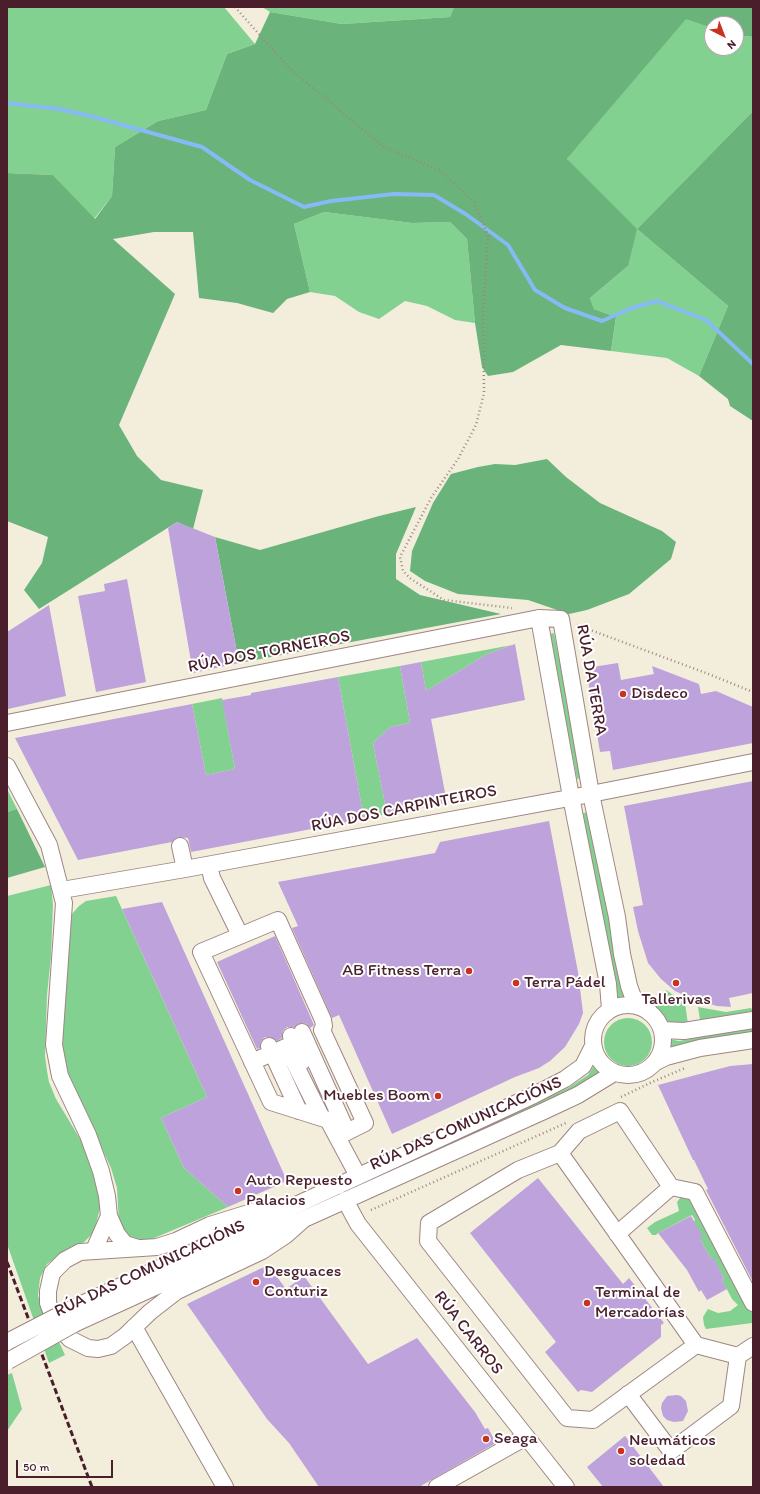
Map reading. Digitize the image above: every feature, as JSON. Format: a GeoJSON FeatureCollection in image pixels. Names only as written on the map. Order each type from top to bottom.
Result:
{"type":"FeatureCollection","features":[{"type":"Feature","properties":{"kind":"street","name":"RÚA DA TERRA"},"geometry":{"type":"LineString","coordinates":[[539,618],[561,619],[591,794],[617,917],[622,954],[629,986],[633,997],[649,1012]]}},
{"type":"Feature","properties":{"kind":"street","name":"RÚA DOS TORNEIROS"},"geometry":{"type":"LineString","coordinates":[[7,723],[539,618]]}},
{"type":"Feature","properties":{"kind":"street"},"geometry":{"type":"LineString","coordinates":[[539,618],[571,797],[608,984],[610,1009],[620,1005],[630,1004],[640,1006],[655,1016],[662,1030],[664,1041],[656,1062],[648,1070],[626,1076],[614,1073],[604,1067],[596,1057],[593,1046]]}},
{"type":"Feature","properties":{"kind":"street","name":"RÚA DOS CARPINTEIROS"},"geometry":{"type":"LineString","coordinates":[[62,890],[209,865],[591,794],[753,762]]}},
{"type":"Feature","properties":{"kind":"street"},"geometry":{"type":"LineString","coordinates":[[7,766],[49,845],[62,890],[64,903],[63,923],[54,1045],[60,1076],[88,1135],[101,1171],[107,1196],[109,1216],[125,1244],[138,1248]]}},
{"type":"Feature","properties":{"kind":"street"},"geometry":{"type":"LineString","coordinates":[[180,846],[185,869]]}},
{"type":"Feature","properties":{"kind":"street"},"geometry":{"type":"LineString","coordinates":[[209,865],[212,878],[240,936]]}},
{"type":"Feature","properties":{"kind":"street"},"geometry":{"type":"LineString","coordinates":[[342,1135],[365,1124],[322,1030],[324,1026],[323,1020],[278,920],[201,952],[280,1046],[342,1135],[358,1176]]}},
{"type":"Feature","properties":{"kind":"street","name":"RÚA DAS COMUNICACIÓNS"},"geometry":{"type":"LineString","coordinates":[[7,1361],[72,1317],[282,1211],[534,1095],[565,1079],[583,1066],[593,1046],[593,1031],[600,1018],[610,1009]]}},
{"type":"Feature","properties":{"kind":"street"},"geometry":{"type":"LineString","coordinates":[[662,1030],[684,1031],[753,1020]]}},
{"type":"Feature","properties":{"kind":"street"},"geometry":{"type":"LineString","coordinates":[[280,1046],[322,1030]]}},
{"type":"Feature","properties":{"kind":"street"},"geometry":{"type":"LineString","coordinates":[[656,1062],[666,1057],[700,1048],[753,1040]]}},
{"type":"Feature","properties":{"kind":"street"},"geometry":{"type":"LineString","coordinates":[[280,1046],[271,1102],[325,1119]]}},
{"type":"Feature","properties":{"kind":"street"},"geometry":{"type":"LineString","coordinates":[[280,1046],[293,1109]]}},
{"type":"Feature","properties":{"kind":"street"},"geometry":{"type":"LineString","coordinates":[[280,1046],[325,1119],[342,1135]]}},
{"type":"Feature","properties":{"kind":"street","name":"RÚA DAS COMUNICACIÓNS"},"geometry":{"type":"LineString","coordinates":[[7,1342],[72,1317],[304,1219],[578,1095],[614,1073]]}},
{"type":"Feature","properties":{"kind":"street"},"geometry":{"type":"LineString","coordinates":[[696,1345],[593,1420],[567,1418],[428,1241],[429,1223],[518,1170],[560,1153],[579,1131],[620,1111],[671,1187],[695,1192],[753,1303]]}},
{"type":"Feature","properties":{"kind":"street"},"geometry":{"type":"LineString","coordinates":[[560,1153],[696,1345],[738,1356]]}},
{"type":"Feature","properties":{"kind":"street"},"geometry":{"type":"LineString","coordinates":[[617,1234],[671,1187]]}},
{"type":"Feature","properties":{"kind":"street","name":"RÚA CARROS"},"geometry":{"type":"LineString","coordinates":[[345,1200],[358,1224],[566,1487]]}},
{"type":"Feature","properties":{"kind":"street"},"geometry":{"type":"LineString","coordinates":[[282,1211],[255,1211],[210,1225],[170,1243],[157,1247],[80,1252],[65,1260],[52,1273],[48,1291],[48,1303],[56,1324],[70,1339],[88,1348],[98,1349],[111,1346],[125,1336],[150,1312],[177,1291],[208,1278],[262,1251],[286,1235],[304,1219]]}},
{"type":"Feature","properties":{"kind":"street"},"geometry":{"type":"LineString","coordinates":[[94,1250],[109,1216]]}},
{"type":"Feature","properties":{"kind":"street"},"geometry":{"type":"LineString","coordinates":[[134,1327],[225,1487]]}},
{"type":"Feature","properties":{"kind":"street"},"geometry":{"type":"LineString","coordinates":[[628,1394],[671,1451],[731,1406],[738,1356],[753,1346]]}},
{"type":"Feature","properties":{"kind":"street"},"geometry":{"type":"LineString","coordinates":[[437,1487],[526,1437]]}},
{"type":"Feature","properties":{"kind":"path"},"geometry":{"type":"LineString","coordinates":[[235,7],[289,68],[384,147],[439,170],[474,202],[488,236],[483,312],[484,393],[476,425],[458,459],[431,498],[400,557],[403,571],[411,579],[444,600],[519,609]]}},
{"type":"Feature","properties":{"kind":"path"},"geometry":{"type":"LineString","coordinates":[[561,619],[706,672],[753,692]]}},
{"type":"Feature","properties":{"kind":"path"},"geometry":{"type":"LineString","coordinates":[[617,1100],[650,1083],[688,1067]]}},
{"type":"Feature","properties":{"kind":"path"},"geometry":{"type":"LineString","coordinates":[[371,1210],[571,1121]]}},
{"type":"Feature","properties":{"kind":"green space"},"geometry":{"type":"Polygon","coordinates":[[[7,7],[224,7],[255,44],[227,54],[206,110],[158,121],[115,147],[112,196],[94,219],[53,175],[7,173],[7,7]]]}},
{"type":"Feature","properties":{"kind":"green space"},"geometry":{"type":"Polygon","coordinates":[[[262,7],[454,7],[450,17],[342,24],[270,12],[262,7]]]}},
{"type":"Feature","properties":{"kind":"green space"},"geometry":{"type":"Polygon","coordinates":[[[454,7],[753,7],[753,37],[744,36],[744,16],[704,16],[704,25],[686,19],[567,159],[637,229],[628,266],[590,298],[594,309],[616,317],[611,351],[561,345],[513,372],[488,376],[482,367],[475,323],[467,239],[450,222],[412,223],[324,212],[294,224],[310,292],[287,299],[273,313],[237,303],[199,298],[193,232],[154,232],[113,239],[175,294],[119,425],[137,456],[161,480],[203,490],[193,529],[177,522],[39,609],[24,590],[42,563],[48,537],[7,521],[7,173],[53,175],[95,219],[112,196],[115,147],[158,121],[206,110],[227,54],[255,44],[270,12],[342,24],[450,17],[454,7]]]}},
{"type":"Feature","properties":{"kind":"green space"},"geometry":{"type":"Polygon","coordinates":[[[686,18],[704,25],[704,56],[744,56],[744,36],[753,37],[753,111],[637,229],[728,306],[699,376],[667,358],[611,351],[616,317],[594,309],[590,298],[628,266],[567,159],[686,18]]]}},
{"type":"Feature","properties":{"kind":"green space"},"geometry":{"type":"Polygon","coordinates":[[[753,111],[753,421],[730,406],[728,399],[699,376],[728,306],[637,229],[753,111]]]}},
{"type":"Feature","properties":{"kind":"green space"},"geometry":{"type":"Polygon","coordinates":[[[324,212],[412,223],[450,222],[467,239],[475,323],[455,320],[427,306],[405,301],[379,319],[359,312],[335,296],[310,292],[294,224],[324,212]]]}},
{"type":"Feature","properties":{"kind":"green space"},"geometry":{"type":"Polygon","coordinates":[[[547,459],[566,477],[600,503],[662,531],[676,542],[671,559],[629,594],[587,610],[569,614],[528,600],[458,594],[425,581],[410,571],[412,551],[433,503],[451,474],[495,464],[515,465],[547,459]]]}},
{"type":"Feature","properties":{"kind":"green space"},"geometry":{"type":"Polygon","coordinates":[[[416,507],[396,554],[396,579],[420,595],[501,614],[239,663],[215,537],[260,550],[416,507]]]}},
{"type":"Feature","properties":{"kind":"green space"},"geometry":{"type":"Polygon","coordinates":[[[554,633],[582,776],[577,779],[549,634],[554,633]]]}},
{"type":"Feature","properties":{"kind":"green space"},"geometry":{"type":"Polygon","coordinates":[[[512,645],[487,654],[426,691],[421,662],[512,645]]]}},
{"type":"Feature","properties":{"kind":"green space"},"geometry":{"type":"Polygon","coordinates":[[[400,666],[410,723],[390,727],[373,743],[387,814],[364,819],[338,677],[400,666]]]}},
{"type":"Feature","properties":{"kind":"green space"},"geometry":{"type":"Polygon","coordinates":[[[222,698],[235,769],[206,775],[192,704],[222,698]]]}},
{"type":"Feature","properties":{"kind":"green space"},"geometry":{"type":"Polygon","coordinates":[[[7,789],[17,809],[7,812],[7,789]]]}},
{"type":"Feature","properties":{"kind":"green space"},"geometry":{"type":"Polygon","coordinates":[[[17,809],[45,867],[7,878],[7,812],[17,809]]]}},
{"type":"Feature","properties":{"kind":"green space"},"geometry":{"type":"Polygon","coordinates":[[[589,812],[627,1000],[619,1001],[603,924],[583,813],[589,812]]]}},
{"type":"Feature","properties":{"kind":"green space"},"geometry":{"type":"Polygon","coordinates":[[[51,885],[53,905],[51,956],[47,995],[45,1056],[47,1071],[49,1082],[56,1099],[85,1147],[93,1168],[101,1204],[94,1232],[84,1242],[69,1249],[47,1264],[40,1278],[38,1296],[65,1355],[49,1363],[7,1244],[7,896],[51,885]]]}},
{"type":"Feature","properties":{"kind":"green space"},"geometry":{"type":"Polygon","coordinates":[[[116,896],[207,1097],[161,1118],[184,1168],[228,1207],[140,1244],[127,1236],[119,1223],[117,1188],[111,1168],[70,1087],[62,1046],[63,995],[72,914],[86,901],[116,896]]]}},
{"type":"Feature","properties":{"kind":"green space"},"geometry":{"type":"Polygon","coordinates":[[[666,990],[685,1003],[688,1024],[670,1023],[660,1016],[654,1008],[666,990]]]}},
{"type":"Feature","properties":{"kind":"green space"},"geometry":{"type":"Polygon","coordinates":[[[698,1007],[726,1012],[751,1008],[753,1011],[700,1020],[698,1007]]]}},
{"type":"Feature","properties":{"kind":"green space"},"geometry":{"type":"Polygon","coordinates":[[[623,1018],[633,1018],[642,1022],[648,1028],[651,1033],[651,1051],[642,1062],[633,1066],[623,1066],[614,1062],[608,1056],[604,1047],[604,1037],[608,1028],[614,1022],[623,1018]]]}},
{"type":"Feature","properties":{"kind":"green space"},"geometry":{"type":"Polygon","coordinates":[[[753,1027],[753,1033],[668,1049],[669,1039],[679,1041],[753,1027]]]}},
{"type":"Feature","properties":{"kind":"green space"},"geometry":{"type":"Polygon","coordinates":[[[595,1064],[601,1072],[575,1089],[389,1175],[387,1169],[568,1088],[588,1075],[595,1064]]]}},
{"type":"Feature","properties":{"kind":"green space"},"geometry":{"type":"Polygon","coordinates":[[[688,1194],[746,1297],[753,1313],[752,1323],[706,1329],[703,1317],[708,1309],[718,1313],[730,1311],[738,1305],[732,1299],[722,1280],[724,1278],[700,1239],[692,1223],[695,1220],[692,1215],[656,1235],[652,1235],[647,1228],[655,1222],[679,1211],[677,1202],[681,1197],[688,1194]]]}},
{"type":"Feature","properties":{"kind":"green space"},"geometry":{"type":"Polygon","coordinates":[[[12,1373],[22,1409],[7,1431],[7,1375],[12,1373]]]}},
{"type":"Feature","properties":{"kind":"building"},"geometry":{"type":"Polygon","coordinates":[[[177,522],[215,537],[239,663],[193,673],[168,528],[177,522]]]}},
{"type":"Feature","properties":{"kind":"building"},"geometry":{"type":"Polygon","coordinates":[[[127,579],[146,682],[96,692],[78,596],[105,591],[104,584],[127,579]]]}},
{"type":"Feature","properties":{"kind":"building"},"geometry":{"type":"Polygon","coordinates":[[[49,605],[66,696],[8,709],[7,632],[49,605]]]}},
{"type":"Feature","properties":{"kind":"building"},"geometry":{"type":"Polygon","coordinates":[[[515,644],[525,700],[431,719],[447,803],[387,814],[373,743],[390,727],[410,723],[400,666],[421,662],[426,691],[487,654],[515,644]]]}},
{"type":"Feature","properties":{"kind":"building"},"geometry":{"type":"Polygon","coordinates":[[[618,663],[621,680],[654,674],[652,666],[699,684],[701,694],[716,691],[753,707],[753,743],[613,770],[610,751],[600,752],[586,668],[618,663]]]}},
{"type":"Feature","properties":{"kind":"building"},"geometry":{"type":"Polygon","coordinates":[[[338,677],[364,819],[191,852],[188,838],[178,837],[172,842],[78,860],[15,738],[192,704],[206,775],[235,769],[222,700],[251,695],[251,693],[338,677]]]}},
{"type":"Feature","properties":{"kind":"building"},"geometry":{"type":"Polygon","coordinates":[[[753,781],[753,993],[729,998],[731,1007],[717,1006],[690,998],[675,991],[661,979],[648,963],[638,931],[633,907],[643,905],[624,806],[753,781]]]}},
{"type":"Feature","properties":{"kind":"building"},"geometry":{"type":"Polygon","coordinates":[[[549,821],[578,972],[583,1013],[579,1024],[565,1047],[550,1061],[539,1068],[515,1077],[392,1134],[339,1015],[332,1018],[292,928],[298,926],[278,882],[435,853],[440,842],[549,821]]]}},
{"type":"Feature","properties":{"kind":"building"},"geometry":{"type":"Polygon","coordinates":[[[162,902],[287,1181],[228,1207],[184,1168],[161,1118],[207,1097],[122,909],[162,902]]]}},
{"type":"Feature","properties":{"kind":"building"},"geometry":{"type":"Polygon","coordinates":[[[275,936],[314,1025],[310,1028],[307,1024],[303,1023],[294,1027],[287,1027],[283,1031],[282,1038],[277,1041],[270,1037],[265,1037],[261,1041],[260,1048],[257,1049],[217,962],[275,936]]]}},
{"type":"Feature","properties":{"kind":"building"},"geometry":{"type":"Polygon","coordinates":[[[753,1064],[753,1282],[706,1190],[708,1189],[658,1085],[730,1066],[753,1064]]]}},
{"type":"Feature","properties":{"kind":"building","name":"Terminal de Mercadorías"},"geometry":{"type":"Polygon","coordinates":[[[538,1178],[623,1284],[629,1278],[664,1323],[661,1325],[661,1337],[592,1392],[581,1390],[578,1392],[545,1352],[556,1342],[470,1233],[538,1178]]]}},
{"type":"Feature","properties":{"kind":"building"},"geometry":{"type":"Polygon","coordinates":[[[691,1216],[703,1237],[700,1239],[711,1259],[713,1257],[724,1278],[722,1280],[727,1289],[707,1300],[701,1290],[699,1292],[687,1270],[658,1233],[691,1216]]]}},
{"type":"Feature","properties":{"kind":"building"},"geometry":{"type":"Polygon","coordinates":[[[268,1265],[286,1289],[304,1276],[368,1364],[417,1338],[475,1412],[485,1429],[488,1428],[496,1443],[419,1487],[319,1487],[289,1443],[267,1419],[187,1304],[268,1265]]]}},
{"type":"Feature","properties":{"kind":"building"},"geometry":{"type":"Polygon","coordinates":[[[667,1396],[681,1396],[686,1401],[688,1411],[683,1421],[674,1422],[667,1420],[663,1416],[661,1408],[662,1403],[667,1396]]]}},
{"type":"Feature","properties":{"kind":"building","name":"Neumáticos soledad"},"geometry":{"type":"Polygon","coordinates":[[[625,1436],[664,1487],[603,1487],[587,1467],[625,1436]]]}},
{"type":"Feature","properties":{"kind":"waterway"},"geometry":{"type":"LineString","coordinates":[[7,103],[59,109],[94,117],[202,147],[250,180],[304,207],[331,201],[394,194],[434,195],[467,215],[508,245],[535,290],[565,308],[602,321],[632,308],[657,301],[706,320],[753,364]]}},
{"type":"Feature","properties":{"kind":"railway"},"geometry":{"type":"LineString","coordinates":[[7,1262],[92,1487]]}},
{"type":"Feature","properties":{"kind":"place","name":"Disdeco"},"geometry":{"type":"Point","coordinates":[623,694]}},
{"type":"Feature","properties":{"kind":"place","name":"AB Fitness Terra"},"geometry":{"type":"Point","coordinates":[469,971]}},
{"type":"Feature","properties":{"kind":"place","name":"Terra Pádel"},"geometry":{"type":"Point","coordinates":[516,983]}},
{"type":"Feature","properties":{"kind":"place","name":"Tallerivas"},"geometry":{"type":"Point","coordinates":[676,983]}},
{"type":"Feature","properties":{"kind":"place","name":"Muebles Boom"},"geometry":{"type":"Point","coordinates":[438,1096]}},
{"type":"Feature","properties":{"kind":"place","name":"Auto Repuesto Palacios"},"geometry":{"type":"Point","coordinates":[238,1191]}},
{"type":"Feature","properties":{"kind":"place","name":"Desguaces Conturiz"},"geometry":{"type":"Point","coordinates":[256,1282]}},
{"type":"Feature","properties":{"kind":"place","name":"Terminal de Mercadorías"},"geometry":{"type":"Point","coordinates":[587,1303]}},
{"type":"Feature","properties":{"kind":"place","name":"Seaga"},"geometry":{"type":"Point","coordinates":[486,1439]}},
{"type":"Feature","properties":{"kind":"place","name":"Neumáticos soledad"},"geometry":{"type":"Point","coordinates":[621,1451]}}]}
